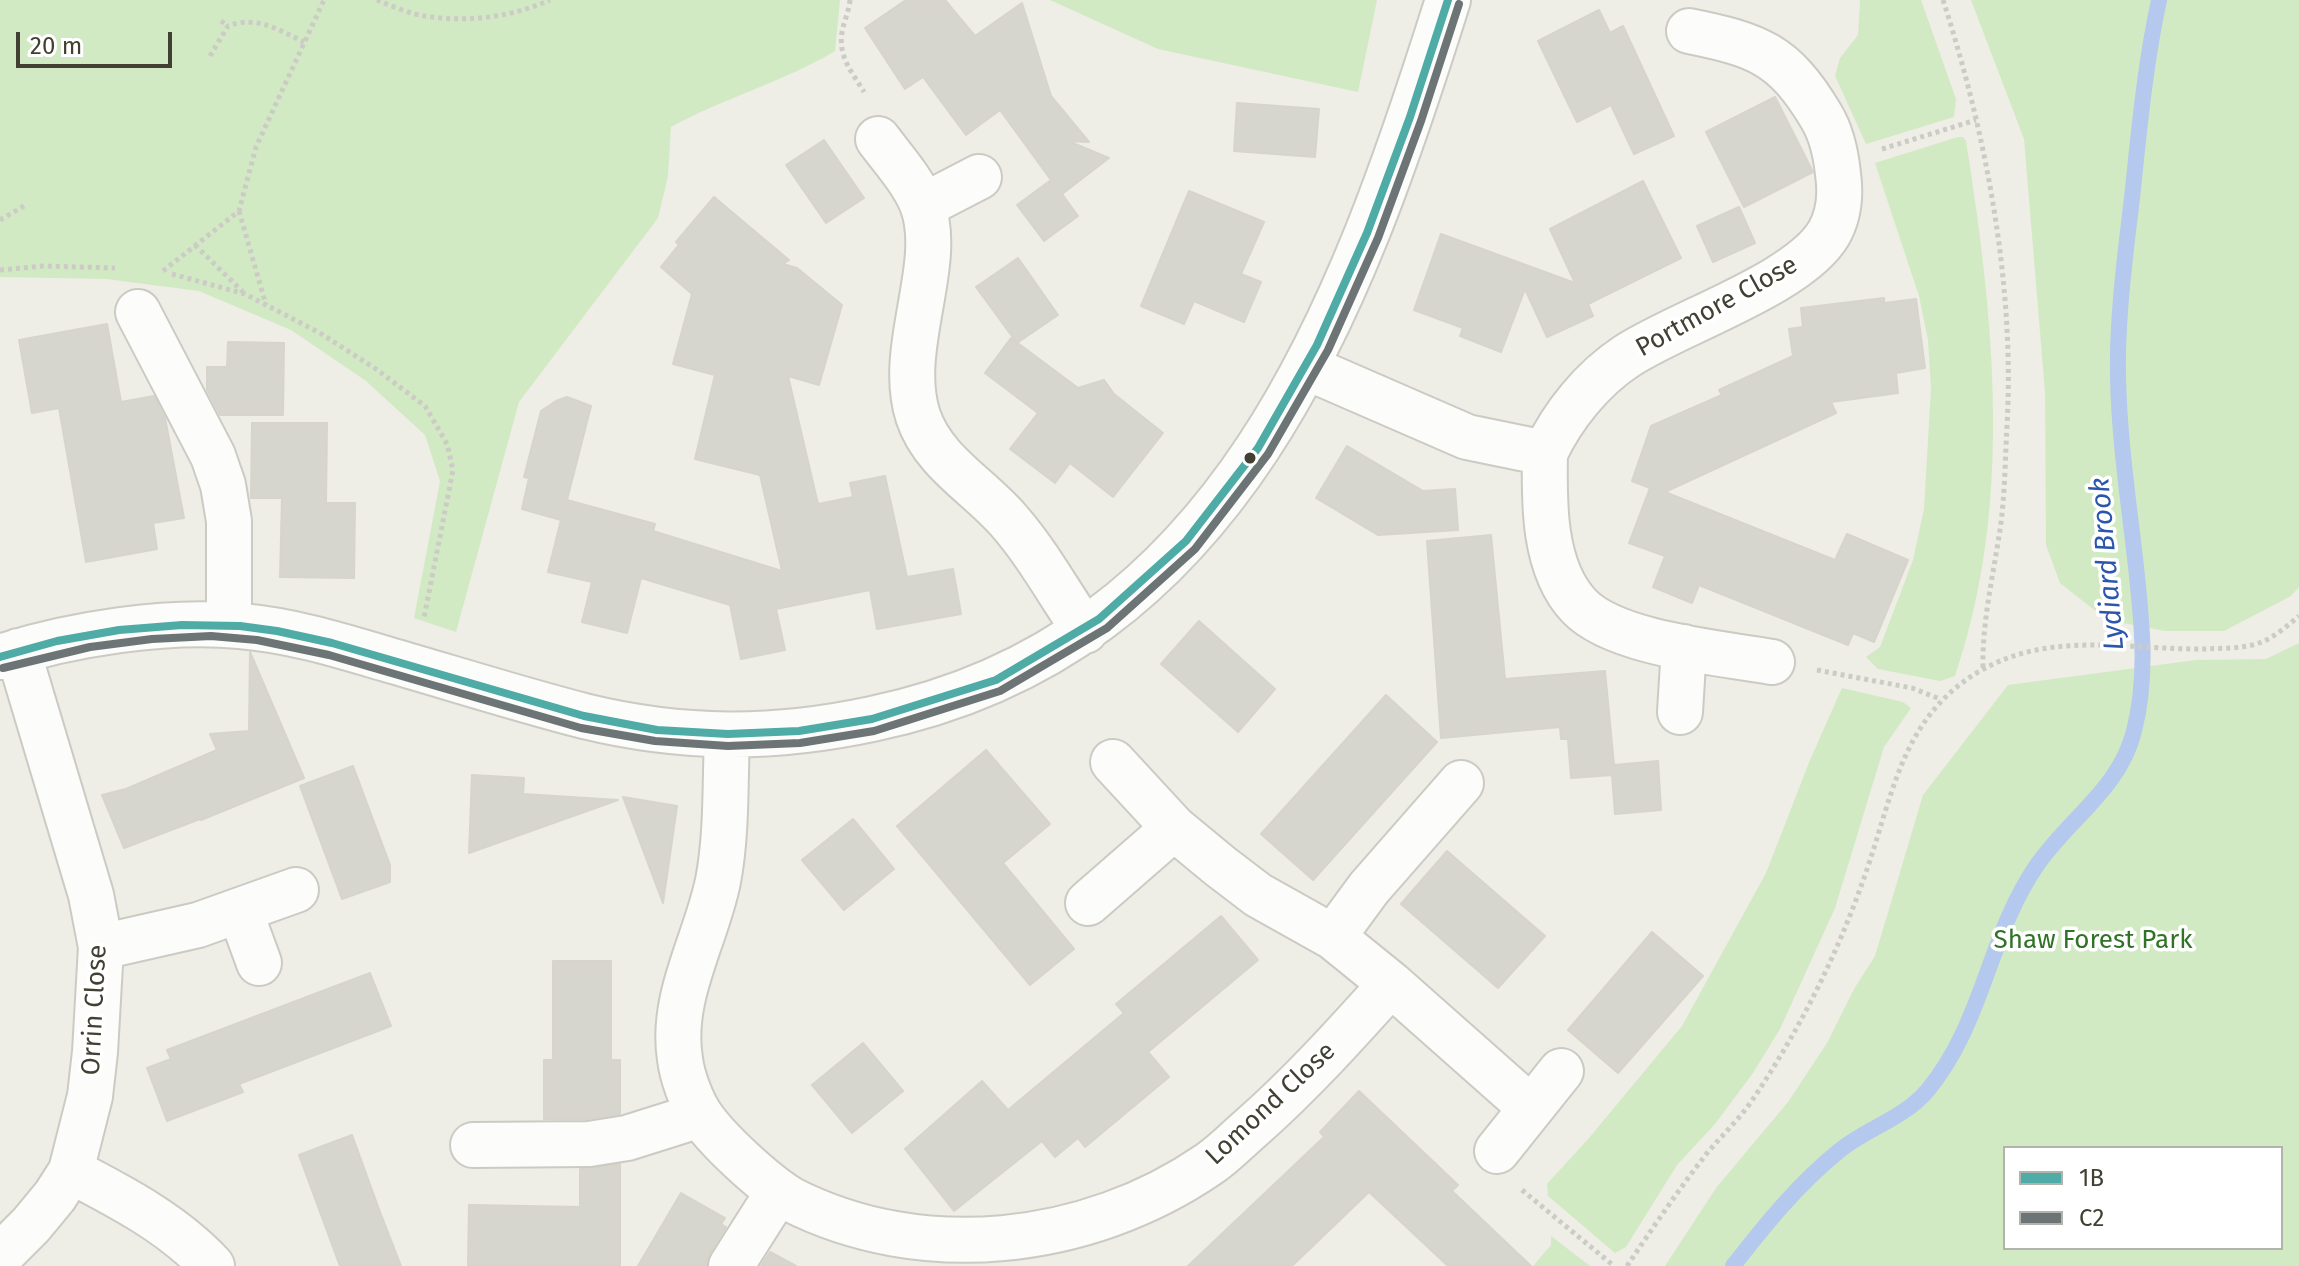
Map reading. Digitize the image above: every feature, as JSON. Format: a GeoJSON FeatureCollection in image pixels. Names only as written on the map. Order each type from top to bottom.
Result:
{"type":"FeatureCollection","features":[{"type":"Feature","properties":{"kind":"street"},"geometry":{"type":"LineString","coordinates":[[9,654],[104,632],[229,625],[287,633],[588,717],[653,729],[727,735],[824,729],[921,709],[1001,678],[1067,644],[1124,603],[1185,543],[1251,459],[1306,367],[1363,243],[1421,88],[1448,0]]}},
{"type":"Feature","properties":{"kind":"street","name":"Portmore Close"},"geometry":{"type":"LineString","coordinates":[[1545,453],[1562,423],[1589,388],[1611,368],[1648,344],[1785,273],[1819,246],[1828,234],[1839,205],[1837,163],[1827,126],[1802,86],[1768,54],[1748,45],[1689,31]]}},
{"type":"Feature","properties":{"kind":"street"},"geometry":{"type":"LineString","coordinates":[[878,139],[916,191],[923,206],[928,239],[911,381],[919,420],[942,457],[1007,519],[1085,631]]}},
{"type":"Feature","properties":{"kind":"street"},"geometry":{"type":"LineString","coordinates":[[923,206],[979,177]]}},
{"type":"Feature","properties":{"kind":"street"},"geometry":{"type":"LineString","coordinates":[[143,291],[223,485],[229,521],[229,625]]}},
{"type":"Feature","properties":{"kind":"street"},"geometry":{"type":"LineString","coordinates":[[1306,367],[1467,437],[1545,453],[1545,497],[1557,570],[1579,606],[1608,627],[1684,647],[1772,662]]}},
{"type":"Feature","properties":{"kind":"street"},"geometry":{"type":"LineString","coordinates":[[1680,712],[1684,647]]}},
{"type":"Feature","properties":{"kind":"street","name":"Orrin Close"},"geometry":{"type":"LineString","coordinates":[[0,1256],[31,1225],[71,1171],[90,1096],[101,947],[91,895],[9,654]]}},
{"type":"Feature","properties":{"kind":"street","name":"Lomond Close"},"geometry":{"type":"LineString","coordinates":[[727,735],[719,876],[712,910],[688,974],[678,1030],[680,1059],[700,1115],[778,1192],[813,1213],[865,1234],[1000,1256],[1143,1205],[1211,1163],[1278,1105],[1391,984]]}},
{"type":"Feature","properties":{"kind":"street"},"geometry":{"type":"LineString","coordinates":[[1113,762],[1174,828],[1258,895],[1333,937],[1531,1108]]}},
{"type":"Feature","properties":{"kind":"street"},"geometry":{"type":"LineString","coordinates":[[1333,937],[1369,888],[1461,783]]}},
{"type":"Feature","properties":{"kind":"street"},"geometry":{"type":"LineString","coordinates":[[1088,903],[1174,828]]}},
{"type":"Feature","properties":{"kind":"street"},"geometry":{"type":"LineString","coordinates":[[101,947],[198,925],[296,890]]}},
{"type":"Feature","properties":{"kind":"street"},"geometry":{"type":"LineString","coordinates":[[240,911],[259,963]]}},
{"type":"Feature","properties":{"kind":"street"},"geometry":{"type":"LineString","coordinates":[[1497,1151],[1561,1071]]}},
{"type":"Feature","properties":{"kind":"street"},"geometry":{"type":"LineString","coordinates":[[473,1145],[589,1144],[627,1138],[700,1115]]}},
{"type":"Feature","properties":{"kind":"street"},"geometry":{"type":"LineString","coordinates":[[71,1171],[175,1233],[212,1266]]}},
{"type":"Feature","properties":{"kind":"street"},"geometry":{"type":"LineString","coordinates":[[731,1266],[778,1192]]}},
{"type":"Feature","properties":{"kind":"path"},"geometry":{"type":"LineString","coordinates":[[266,305],[239,211],[256,147],[324,0]]}},
{"type":"Feature","properties":{"kind":"path"},"geometry":{"type":"LineString","coordinates":[[377,0],[424,16],[482,19],[536,7],[550,0]]}},
{"type":"Feature","properties":{"kind":"path"},"geometry":{"type":"LineString","coordinates":[[850,0],[841,36],[842,54],[872,110],[878,139]]}},
{"type":"Feature","properties":{"kind":"path"},"geometry":{"type":"LineString","coordinates":[[1943,0],[1976,120],[1995,225],[2008,364],[2000,528],[1984,625],[1983,669]]}},
{"type":"Feature","properties":{"kind":"path"},"geometry":{"type":"LineString","coordinates":[[221,21],[228,26]]}},
{"type":"Feature","properties":{"kind":"path"},"geometry":{"type":"LineString","coordinates":[[210,56],[228,26],[250,21],[268,24],[304,42]]}},
{"type":"Feature","properties":{"kind":"path"},"geometry":{"type":"LineString","coordinates":[[1837,163],[1976,120]]}},
{"type":"Feature","properties":{"kind":"path"},"geometry":{"type":"LineString","coordinates":[[0,220],[24,206]]}},
{"type":"Feature","properties":{"kind":"path"},"geometry":{"type":"LineString","coordinates":[[143,291],[162,272],[239,211]]}},
{"type":"Feature","properties":{"kind":"path"},"geometry":{"type":"LineString","coordinates":[[195,245],[245,294]]}},
{"type":"Feature","properties":{"kind":"path"},"geometry":{"type":"LineString","coordinates":[[0,270],[43,266],[119,269]]}},
{"type":"Feature","properties":{"kind":"path"},"geometry":{"type":"LineString","coordinates":[[162,272],[245,294],[320,333],[376,369],[425,406],[447,444],[453,470],[413,666]]}},
{"type":"Feature","properties":{"kind":"path"},"geometry":{"type":"LineString","coordinates":[[1627,1266],[1704,1157],[1748,1105],[1777,1062],[1821,984],[1865,875],[1904,757],[1940,699],[1983,669],[2044,646],[2086,644],[2190,649],[2249,646],[2276,634],[2299,616]]}},
{"type":"Feature","properties":{"kind":"path"},"geometry":{"type":"LineString","coordinates":[[1772,662],[1912,688],[1940,699]]}},
{"type":"Feature","properties":{"kind":"path"},"geometry":{"type":"LineString","coordinates":[[1497,1151],[1503,1173],[1614,1266]]}},
{"type":"Feature","properties":{"kind":"green space"},"geometry":{"type":"Polygon","coordinates":[[[0,0],[840,0],[835,51],[671,127],[668,176],[658,218],[519,402],[456,632],[414,618],[440,481],[425,435],[366,381],[291,330],[199,291],[106,279],[0,277],[0,0]]]}},
{"type":"Feature","properties":{"kind":"green space"},"geometry":{"type":"Polygon","coordinates":[[[1050,0],[1377,0],[1358,92],[1158,49],[1050,0]]]}},
{"type":"Feature","properties":{"kind":"green space"},"geometry":{"type":"Polygon","coordinates":[[[1860,0],[1921,0],[1956,99],[1954,117],[1866,144],[1835,76],[1840,58],[1858,35],[1860,0]]]}},
{"type":"Feature","properties":{"kind":"green space"},"geometry":{"type":"Polygon","coordinates":[[[1971,0],[2299,0],[2299,587],[2291,596],[2224,631],[2165,631],[2107,620],[2060,583],[2046,545],[2045,392],[2024,139],[1971,0]]]}},
{"type":"Feature","properties":{"kind":"green space"},"geometry":{"type":"Polygon","coordinates":[[[1958,137],[1966,141],[1984,275],[1993,410],[1992,477],[1986,544],[1974,611],[1955,676],[1940,681],[1878,669],[1866,657],[1880,647],[1913,560],[1924,509],[1931,388],[1928,340],[1919,296],[1875,163],[1958,137]]]}},
{"type":"Feature","properties":{"kind":"green space","name":"Shaw Forest Park"},"geometry":{"type":"Polygon","coordinates":[[[2299,643],[2299,1266],[1665,1266],[1716,1188],[1788,1102],[1827,1043],[1854,989],[1875,956],[1923,795],[2008,685],[2196,660],[2266,659],[2299,643]]]}},
{"type":"Feature","properties":{"kind":"green space"},"geometry":{"type":"Polygon","coordinates":[[[1842,688],[1903,702],[1911,708],[1884,747],[1835,908],[1780,1029],[1753,1073],[1715,1124],[1677,1165],[1626,1247],[1615,1253],[1548,1196],[1547,1184],[1682,1026],[1766,873],[1842,688]]]}},
{"type":"Feature","properties":{"kind":"green space"},"geometry":{"type":"Polygon","coordinates":[[[1551,1236],[1590,1266],[1533,1266],[1551,1245],[1551,1236]]]}},
{"type":"Feature","properties":{"kind":"building"},"geometry":{"type":"Polygon","coordinates":[[[906,0],[945,0],[975,36],[1022,3],[1051,96],[1089,142],[1068,141],[1109,158],[1062,194],[1078,216],[1044,241],[1017,205],[1051,180],[1000,110],[966,135],[923,77],[905,89],[865,28],[906,0]]]}},
{"type":"Feature","properties":{"kind":"building"},"geometry":{"type":"Polygon","coordinates":[[[1599,10],[1610,33],[1623,26],[1674,136],[1634,154],[1611,105],[1577,122],[1538,41],[1599,10]]]}},
{"type":"Feature","properties":{"kind":"building"},"geometry":{"type":"Polygon","coordinates":[[[1775,97],[1813,172],[1744,207],[1706,132],[1775,97]]]}},
{"type":"Feature","properties":{"kind":"building"},"geometry":{"type":"Polygon","coordinates":[[[1237,103],[1319,109],[1315,157],[1234,151],[1237,103]]]}},
{"type":"Feature","properties":{"kind":"building"},"geometry":{"type":"Polygon","coordinates":[[[824,140],[864,198],[826,223],[786,165],[824,140]]]}},
{"type":"Feature","properties":{"kind":"building"},"geometry":{"type":"Polygon","coordinates":[[[1643,181],[1681,258],[1588,304],[1593,316],[1547,337],[1525,289],[1501,352],[1460,336],[1463,328],[1414,310],[1441,234],[1575,283],[1550,229],[1643,181]]]}},
{"type":"Feature","properties":{"kind":"building"},"geometry":{"type":"Polygon","coordinates":[[[1189,191],[1264,222],[1241,274],[1261,282],[1244,322],[1194,301],[1184,324],[1141,306],[1189,191]]]}},
{"type":"Feature","properties":{"kind":"building"},"geometry":{"type":"Polygon","coordinates":[[[714,197],[789,260],[783,264],[797,268],[842,305],[819,385],[788,376],[818,504],[853,497],[850,483],[885,476],[907,577],[953,569],[961,614],[877,629],[870,590],[776,609],[785,650],[741,659],[730,605],[641,578],[627,633],[582,622],[592,582],[548,572],[561,520],[522,509],[529,478],[524,477],[541,411],[567,397],[591,406],[567,500],[655,524],[653,531],[782,571],[760,475],[695,459],[715,375],[673,364],[692,294],[661,267],[679,245],[676,242],[714,197]]]}},
{"type":"Feature","properties":{"kind":"building"},"geometry":{"type":"Polygon","coordinates":[[[1739,207],[1755,243],[1713,262],[1697,226],[1739,207]]]}},
{"type":"Feature","properties":{"kind":"building"},"geometry":{"type":"Polygon","coordinates":[[[1018,258],[1058,315],[1017,343],[976,287],[1018,258]]]}},
{"type":"Feature","properties":{"kind":"building"},"geometry":{"type":"Polygon","coordinates":[[[1884,298],[1884,303],[1916,299],[1925,368],[1896,373],[1898,393],[1831,402],[1836,413],[1665,492],[1835,560],[1847,534],[1908,560],[1874,642],[1853,633],[1848,645],[1699,585],[1692,603],[1653,587],[1665,556],[1629,543],[1650,488],[1632,481],[1651,426],[1722,395],[1719,390],[1793,356],[1789,329],[1803,327],[1801,308],[1884,298]]]}},
{"type":"Feature","properties":{"kind":"building"},"geometry":{"type":"Polygon","coordinates":[[[107,324],[121,402],[154,396],[165,418],[184,518],[153,523],[157,549],[86,562],[59,408],[32,413],[19,340],[107,324]]]}},
{"type":"Feature","properties":{"kind":"building"},"geometry":{"type":"Polygon","coordinates":[[[1011,338],[1078,388],[1104,380],[1114,394],[1163,433],[1113,497],[1070,463],[1055,483],[1010,449],[1038,413],[985,373],[1011,338]]]}},
{"type":"Feature","properties":{"kind":"building"},"geometry":{"type":"Polygon","coordinates":[[[228,342],[284,343],[283,415],[220,415],[207,390],[207,367],[227,367],[228,342]]]}},
{"type":"Feature","properties":{"kind":"building"},"geometry":{"type":"Polygon","coordinates":[[[252,423],[327,423],[326,503],[355,503],[354,578],[280,577],[282,498],[251,498],[252,423]]]}},
{"type":"Feature","properties":{"kind":"building"},"geometry":{"type":"Polygon","coordinates":[[[1347,446],[1423,491],[1455,489],[1458,530],[1378,535],[1316,498],[1347,446]]]}},
{"type":"Feature","properties":{"kind":"building"},"geometry":{"type":"Polygon","coordinates":[[[1491,535],[1505,679],[1605,671],[1614,765],[1658,761],[1661,810],[1615,814],[1612,775],[1571,778],[1568,739],[1561,739],[1560,727],[1441,738],[1427,541],[1491,535]]]}},
{"type":"Feature","properties":{"kind":"building"},"geometry":{"type":"Polygon","coordinates":[[[1199,621],[1275,689],[1238,732],[1161,664],[1199,621]]]}},
{"type":"Feature","properties":{"kind":"building"},"geometry":{"type":"Polygon","coordinates":[[[250,652],[304,778],[124,848],[102,795],[126,789],[217,750],[210,734],[249,731],[250,652]]]}},
{"type":"Feature","properties":{"kind":"building"},"geometry":{"type":"Polygon","coordinates":[[[1386,695],[1437,742],[1313,880],[1261,834],[1386,695]]]}},
{"type":"Feature","properties":{"kind":"building"},"geometry":{"type":"Polygon","coordinates":[[[986,750],[1050,824],[1003,863],[1074,949],[1030,985],[897,826],[986,750]]]}},
{"type":"Feature","properties":{"kind":"building"},"geometry":{"type":"Polygon","coordinates":[[[353,766],[390,865],[390,882],[342,899],[300,786],[353,766]]]}},
{"type":"Feature","properties":{"kind":"building"},"geometry":{"type":"Polygon","coordinates":[[[472,775],[524,778],[523,794],[618,800],[469,853],[472,775]]]}},
{"type":"Feature","properties":{"kind":"building"},"geometry":{"type":"Polygon","coordinates":[[[623,797],[677,806],[663,903],[623,797]]]}},
{"type":"Feature","properties":{"kind":"building"},"geometry":{"type":"Polygon","coordinates":[[[853,819],[894,869],[844,910],[802,860],[853,819]]]}},
{"type":"Feature","properties":{"kind":"building"},"geometry":{"type":"Polygon","coordinates":[[[1447,851],[1545,936],[1498,988],[1401,904],[1447,851]]]}},
{"type":"Feature","properties":{"kind":"building"},"geometry":{"type":"Polygon","coordinates":[[[1221,916],[1258,960],[1148,1052],[1169,1077],[1085,1147],[1078,1138],[1055,1157],[1042,1141],[954,1211],[905,1149],[982,1081],[1008,1110],[1124,1013],[1116,1004],[1221,916]]]}},
{"type":"Feature","properties":{"kind":"building"},"geometry":{"type":"Polygon","coordinates":[[[1652,932],[1703,976],[1618,1073],[1568,1030],[1652,932]]]}},
{"type":"Feature","properties":{"kind":"building"},"geometry":{"type":"Polygon","coordinates":[[[553,961],[611,961],[611,1060],[620,1060],[620,1114],[587,1119],[544,1119],[544,1060],[553,1060],[553,961]]]}},
{"type":"Feature","properties":{"kind":"building"},"geometry":{"type":"Polygon","coordinates":[[[370,973],[391,1026],[239,1084],[243,1092],[167,1121],[147,1068],[171,1059],[167,1050],[370,973]]]}},
{"type":"Feature","properties":{"kind":"building"},"geometry":{"type":"Polygon","coordinates":[[[863,1043],[903,1091],[852,1133],[812,1085],[863,1043]]]}},
{"type":"Feature","properties":{"kind":"building"},"geometry":{"type":"Polygon","coordinates":[[[1359,1091],[1458,1185],[1452,1191],[1531,1266],[1448,1266],[1369,1192],[1292,1266],[1188,1266],[1324,1137],[1320,1132],[1359,1091]]]}},
{"type":"Feature","properties":{"kind":"building"},"geometry":{"type":"Polygon","coordinates":[[[352,1135],[401,1266],[340,1266],[299,1155],[352,1135]]]}},
{"type":"Feature","properties":{"kind":"building"},"geometry":{"type":"Polygon","coordinates":[[[620,1164],[620,1266],[468,1266],[469,1205],[580,1207],[580,1169],[620,1164]]]}},
{"type":"Feature","properties":{"kind":"building"},"geometry":{"type":"Polygon","coordinates":[[[681,1193],[725,1218],[721,1224],[726,1227],[706,1266],[638,1266],[681,1193]]]}},
{"type":"Feature","properties":{"kind":"building"},"geometry":{"type":"Polygon","coordinates":[[[770,1252],[796,1266],[761,1266],[770,1252]]]}},
{"type":"Feature","properties":{"kind":"waterway","name":"Lydiard Brook"},"geometry":{"type":"LineString","coordinates":[[1733,1266],[1757,1235],[1824,1164],[1850,1143],[1907,1109],[1927,1091],[1961,1038],[2019,895],[2048,851],[2105,787],[2127,752],[2141,690],[2142,629],[2120,424],[2119,331],[2143,98],[2159,0]]}},
{"type":"Feature","properties":{"kind":"transit line","name":"1B"},"geometry":{"type":"LineString","coordinates":[[0,657],[57,641],[119,630],[182,625],[240,626],[332,643],[584,716],[657,730],[728,734],[799,731],[872,719],[996,680],[1099,619],[1186,541],[1258,448],[1317,345],[1367,233],[1410,117],[1448,0]]}},
{"type":"Feature","properties":{"kind":"transit line","name":"C2"},"geometry":{"type":"LineString","coordinates":[[3,668],[90,647],[152,639],[211,636],[257,640],[329,655],[581,728],[655,741],[728,746],[800,743],[874,731],[1000,691],[1107,628],[1195,549],[1268,454],[1328,350],[1378,238],[1459,4]]}}]}
